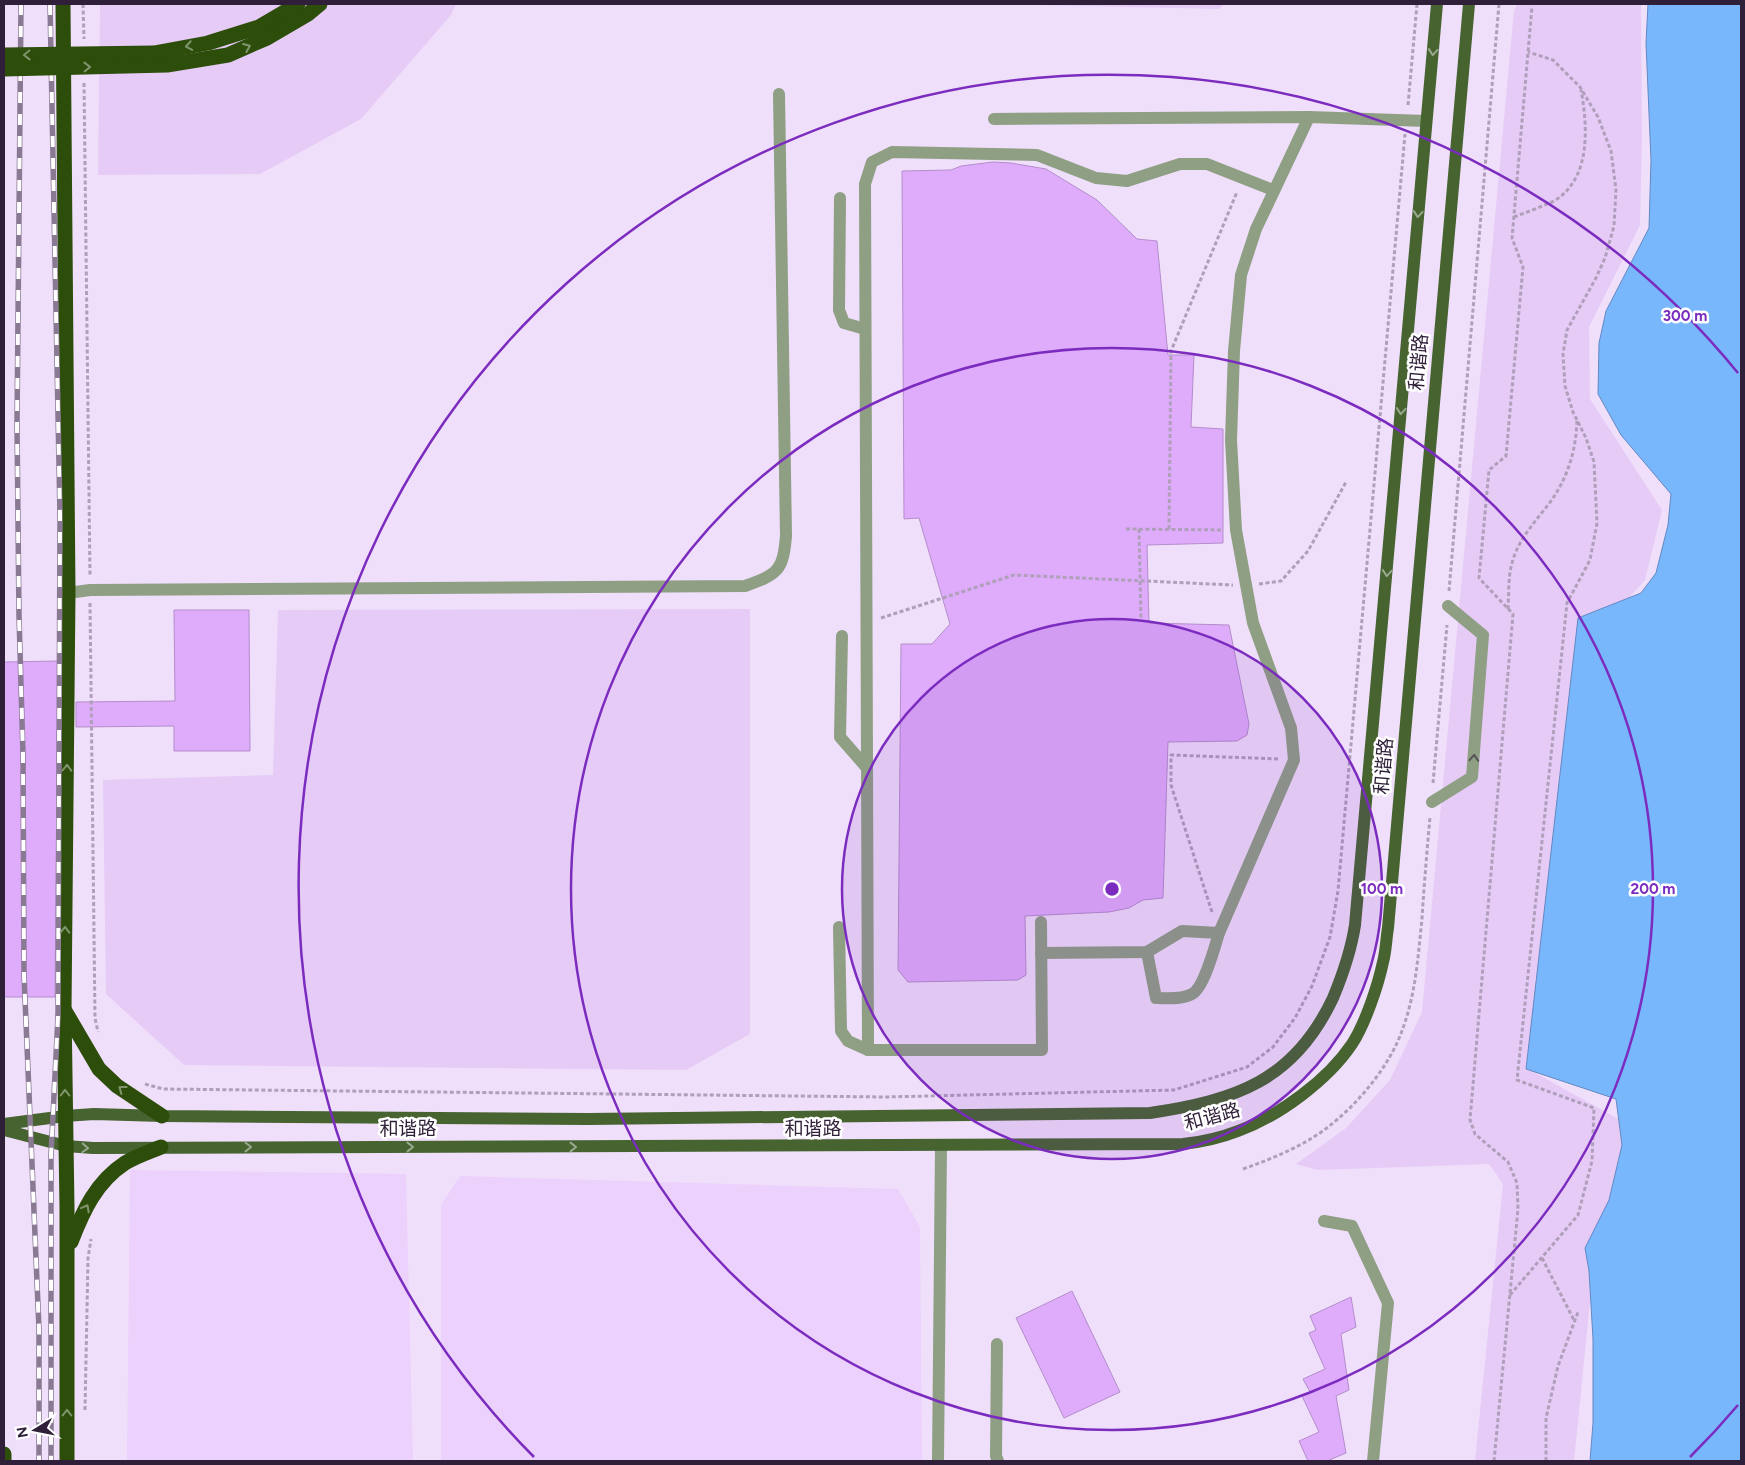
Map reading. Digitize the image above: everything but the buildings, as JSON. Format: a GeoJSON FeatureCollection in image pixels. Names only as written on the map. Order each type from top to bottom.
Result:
{"type":"FeatureCollection","features":[{"type":"Feature","properties":{"kind":"highway"},"geometry":{"type":"LineString","coordinates":[[63,4],[68,592],[64,1009],[68,1461]]}},
{"type":"Feature","properties":{"kind":"highway"},"geometry":{"type":"LineString","coordinates":[[4,55],[144,53],[163,51],[208,43],[259,27],[298,4]]}},
{"type":"Feature","properties":{"kind":"highway"},"geometry":{"type":"LineString","coordinates":[[4,69],[167,65],[228,55],[267,38],[308,14],[320,4]]}},
{"type":"Feature","properties":{"kind":"highway"},"geometry":{"type":"LineString","coordinates":[[64,1009],[99,1070],[118,1086],[162,1116]]}},
{"type":"Feature","properties":{"kind":"highway"},"geometry":{"type":"LineString","coordinates":[[67,1253],[80,1217],[92,1195],[110,1175],[127,1162],[161,1147]]}},
{"type":"Feature","properties":{"kind":"highway"},"geometry":{"type":"LineString","coordinates":[[4,1454],[4,1461]]}},
{"type":"Feature","properties":{"kind":"main road","name":"和谐路"},"geometry":{"type":"LineString","coordinates":[[4,1124],[94,1114],[588,1119],[1150,1113],[1181,1108],[1241,1091],[1267,1078],[1290,1061],[1312,1035],[1327,1010],[1339,984],[1352,947],[1355,926],[1437,4]]}},
{"type":"Feature","properties":{"kind":"main road","name":"和谐路"},"geometry":{"type":"LineString","coordinates":[[4,1130],[66,1146],[93,1148],[1183,1144],[1208,1141],[1239,1131],[1262,1120],[1285,1106],[1326,1075],[1352,1044],[1369,1008],[1383,963],[1388,928],[1468,4]]}},
{"type":"Feature","properties":{"kind":"street"},"geometry":{"type":"LineString","coordinates":[[68,592],[90,590],[745,586],[765,578],[782,563],[786,536],[779,94]]}},
{"type":"Feature","properties":{"kind":"street"},"geometry":{"type":"LineString","coordinates":[[1148,952],[1156,998],[1179,998],[1193,994],[1202,981],[1220,933],[1294,760],[1291,728],[1254,623],[1236,530],[1231,440],[1234,351],[1241,275],[1256,229],[1309,117]]}},
{"type":"Feature","properties":{"kind":"street"},"geometry":{"type":"LineString","coordinates":[[994,119],[1309,117],[1426,121]]}},
{"type":"Feature","properties":{"kind":"street"},"geometry":{"type":"LineString","coordinates":[[868,1050],[865,184],[872,162],[892,152],[1037,155],[1096,178],[1127,181],[1180,164],[1206,164],[1273,190]]}},
{"type":"Feature","properties":{"kind":"street"},"geometry":{"type":"LineString","coordinates":[[840,198],[839,310],[844,323],[866,329]]}},
{"type":"Feature","properties":{"kind":"street"},"geometry":{"type":"LineString","coordinates":[[1432,802],[1472,777],[1483,635],[1448,606]]}},
{"type":"Feature","properties":{"kind":"street"},"geometry":{"type":"LineString","coordinates":[[842,636],[840,738],[867,768]]}},
{"type":"Feature","properties":{"kind":"street"},"geometry":{"type":"LineString","coordinates":[[839,927],[841,1030],[848,1041],[868,1050],[1042,1050],[1041,922]]}},
{"type":"Feature","properties":{"kind":"street"},"geometry":{"type":"LineString","coordinates":[[1041,953],[1148,952],[1182,931],[1220,933]]}},
{"type":"Feature","properties":{"kind":"street"},"geometry":{"type":"LineString","coordinates":[[938,1461],[940,1146]]}},
{"type":"Feature","properties":{"kind":"street"},"geometry":{"type":"LineString","coordinates":[[1324,1221],[1352,1226],[1388,1303],[1373,1461]]}},
{"type":"Feature","properties":{"kind":"street"},"geometry":{"type":"LineString","coordinates":[[997,1344],[996,1456],[998,1461]]}},
{"type":"Feature","properties":{"kind":"path"},"geometry":{"type":"LineString","coordinates":[[83,4],[84,44]]}},
{"type":"Feature","properties":{"kind":"path"},"geometry":{"type":"LineString","coordinates":[[141,1083],[163,1089],[886,1096],[1174,1090],[1247,1067],[1273,1047],[1295,1018],[1312,986],[1330,937],[1338,891],[1417,4]]}},
{"type":"Feature","properties":{"kind":"path"},"geometry":{"type":"LineString","coordinates":[[1243,1169],[1275,1157],[1310,1139],[1336,1120],[1368,1087],[1390,1055],[1403,1029],[1416,977],[1499,4]]}},
{"type":"Feature","properties":{"kind":"path"},"geometry":{"type":"LineString","coordinates":[[1494,1461],[1518,1209],[1517,1183],[1508,1162],[1475,1134],[1470,1120],[1512,614],[1479,578],[1489,470],[1506,456],[1523,267],[1512,238],[1532,6]]}},
{"type":"Feature","properties":{"kind":"path"},"geometry":{"type":"LineString","coordinates":[[1509,1296],[1578,1215],[1592,1161],[1594,1108],[1517,1080],[1567,602],[1590,560],[1597,524],[1594,462],[1565,386],[1563,354],[1567,330],[1606,258],[1614,226],[1616,190],[1612,151],[1598,116],[1580,87],[1553,60],[1528,52]]}},
{"type":"Feature","properties":{"kind":"path"},"geometry":{"type":"LineString","coordinates":[[84,73],[95,1018],[98,1034]]}},
{"type":"Feature","properties":{"kind":"path"},"geometry":{"type":"LineString","coordinates":[[1514,217],[1554,200],[1568,188],[1580,168],[1585,140],[1585,111],[1580,87]]}},
{"type":"Feature","properties":{"kind":"path"},"geometry":{"type":"LineString","coordinates":[[1169,529],[1171,351],[1243,178]]}},
{"type":"Feature","properties":{"kind":"path"},"geometry":{"type":"LineString","coordinates":[[1508,609],[1512,564],[1521,542],[1534,521],[1561,486],[1571,464],[1576,439],[1577,420]]}},
{"type":"Feature","properties":{"kind":"path"},"geometry":{"type":"LineString","coordinates":[[866,623],[1014,575],[1247,586],[1281,581],[1308,551],[1346,482]]}},
{"type":"Feature","properties":{"kind":"path"},"geometry":{"type":"LineString","coordinates":[[1126,529],[1226,530]]}},
{"type":"Feature","properties":{"kind":"path"},"geometry":{"type":"LineString","coordinates":[[1139,529],[1141,620]]}},
{"type":"Feature","properties":{"kind":"path"},"geometry":{"type":"LineString","coordinates":[[1207,902],[1171,785],[1171,755],[1233,756],[1294,760]]}},
{"type":"Feature","properties":{"kind":"path"},"geometry":{"type":"LineString","coordinates":[[85,1413],[88,1258],[93,1232]]}},
{"type":"Feature","properties":{"kind":"path"},"geometry":{"type":"LineString","coordinates":[[1542,1258],[1574,1320]]}},
{"type":"Feature","properties":{"kind":"path"},"geometry":{"type":"LineString","coordinates":[[1546,1461],[1546,1418],[1558,1366],[1578,1312]]}},
{"type":"Feature","properties":{"kind":"shaded area"},"geometry":{"type":"Polygon","coordinates":[[[100,4],[456,4],[451,15],[361,119],[260,174],[98,175],[100,4]]]}},
{"type":"Feature","properties":{"kind":"shaded area"},"geometry":{"type":"Polygon","coordinates":[[[991,4],[1224,4],[1219,9],[991,4]]]}},
{"type":"Feature","properties":{"kind":"shaded area"},"geometry":{"type":"Polygon","coordinates":[[[1518,4],[1641,4],[1642,139],[1640,225],[1589,327],[1590,399],[1662,510],[1645,580],[1587,644],[1532,1071],[1629,1125],[1594,1262],[1574,1461],[1475,1461],[1503,1184],[1489,1164],[1318,1170],[1296,1164],[1346,1128],[1390,1080],[1422,1012],[1514,10],[1518,4]]]}},
{"type":"Feature","properties":{"kind":"shaded area"},"geometry":{"type":"Polygon","coordinates":[[[750,609],[750,1034],[686,1070],[184,1065],[106,994],[103,780],[273,775],[278,610],[750,609]]]}},
{"type":"Feature","properties":{"kind":"shaded area"},"geometry":{"type":"Polygon","coordinates":[[[130,1170],[406,1174],[413,1461],[127,1461],[130,1170]]]}},
{"type":"Feature","properties":{"kind":"shaded area"},"geometry":{"type":"Polygon","coordinates":[[[460,1176],[898,1189],[920,1227],[922,1461],[441,1461],[441,1205],[460,1176]]]}},
{"type":"Feature","properties":{"kind":"water"},"geometry":{"type":"Polygon","coordinates":[[[1648,4],[1741,4],[1741,1461],[1590,1461],[1593,1423],[1593,1339],[1589,1271],[1585,1248],[1609,1200],[1622,1145],[1616,1099],[1526,1069],[1578,618],[1641,593],[1656,573],[1668,525],[1671,494],[1621,435],[1598,394],[1599,343],[1606,311],[1649,228],[1651,160],[1646,43],[1648,4]]]}},
{"type":"Feature","properties":{"kind":"railway"},"geometry":{"type":"LineString","coordinates":[[21,4],[17,424],[19,616],[23,755],[24,975],[39,1329],[39,1461]]}},
{"type":"Feature","properties":{"kind":"railway"},"geometry":{"type":"LineString","coordinates":[[50,4],[60,516],[58,1016],[51,1155],[51,1461]]}}]}
